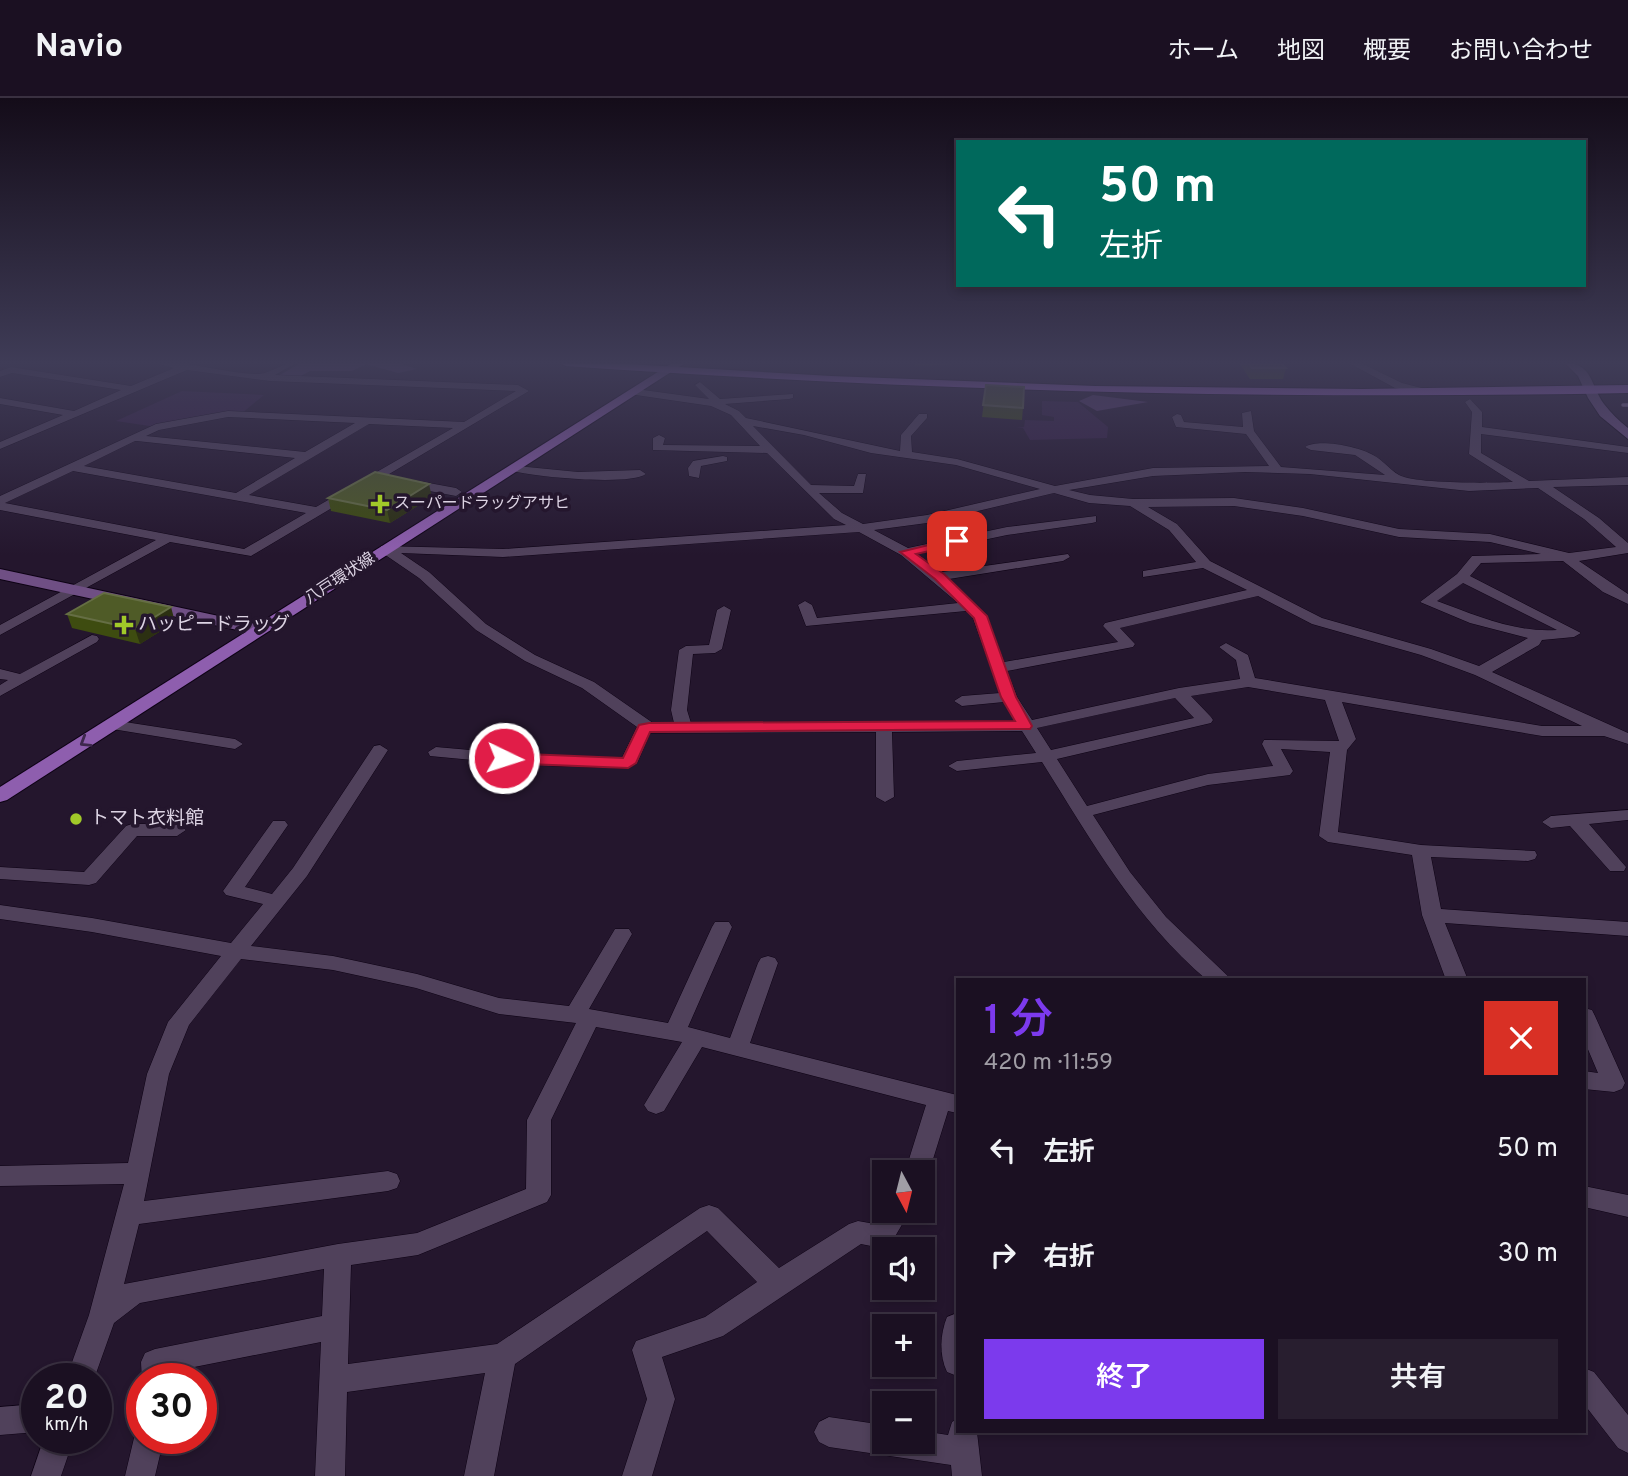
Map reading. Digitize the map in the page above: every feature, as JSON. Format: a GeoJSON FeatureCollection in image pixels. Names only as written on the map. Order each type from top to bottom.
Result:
{"type":"FeatureCollection","features":[{"type":"Feature","properties":{"kind":"main road","name":"八戸環状線"},"geometry":{"type":"LineString","coordinates":[[0,796],[112,724],[456,492],[561,427]]}},
{"type":"Feature","properties":{"kind":"main road","name":"八戸環状線"},"geometry":{"type":"LineString","coordinates":[[0,779],[386,549],[581,427]]}},
{"type":"Feature","properties":{"kind":"street"},"geometry":{"type":"LineString","coordinates":[[0,446],[44,427]]}},
{"type":"Feature","properties":{"kind":"street"},"geometry":{"type":"LineString","coordinates":[[0,503],[160,427]]}},
{"type":"Feature","properties":{"kind":"street"},"geometry":{"type":"LineString","coordinates":[[239,496],[356,427]]}},
{"type":"Feature","properties":{"kind":"street"},"geometry":{"type":"LineString","coordinates":[[0,503],[246,553],[463,427]]}},
{"type":"Feature","properties":{"kind":"street"},"geometry":{"type":"LineString","coordinates":[[749,427],[770,452],[838,516],[906,552],[939,577],[980,616],[1009,697],[1025,726],[1143,904],[1193,957],[1219,978]]}},
{"type":"Feature","properties":{"kind":"street"},"geometry":{"type":"LineString","coordinates":[[779,427],[871,450],[957,462],[1089,499],[1133,503],[1177,500],[1258,505],[1399,533],[1489,538],[1563,555],[1608,589],[1628,600]]}},
{"type":"Feature","properties":{"kind":"street"},"geometry":{"type":"LineString","coordinates":[[906,455],[906,435],[913,427]]}},
{"type":"Feature","properties":{"kind":"street"},"geometry":{"type":"LineString","coordinates":[[1207,427],[1249,431]]}},
{"type":"Feature","properties":{"kind":"street"},"geometry":{"type":"LineString","coordinates":[[1249,427],[1278,470]]}},
{"type":"Feature","properties":{"kind":"street"},"geometry":{"type":"LineString","coordinates":[[1628,450],[1475,430],[1475,454],[1578,508],[1611,539],[1628,549]]}},
{"type":"Feature","properties":{"kind":"street"},"geometry":{"type":"LineString","coordinates":[[135,438],[307,456]]}},
{"type":"Feature","properties":{"kind":"street"},"geometry":{"type":"LineString","coordinates":[[659,438],[659,449],[770,452]]}},
{"type":"Feature","properties":{"kind":"street"},"geometry":{"type":"LineString","coordinates":[[1311,447],[1349,448],[1358,451],[1380,464],[1398,481]]}},
{"type":"Feature","properties":{"kind":"street"},"geometry":{"type":"LineString","coordinates":[[695,476],[694,466],[703,461],[770,452]]}},
{"type":"Feature","properties":{"kind":"street"},"geometry":{"type":"LineString","coordinates":[[72,467],[317,511]]}},
{"type":"Feature","properties":{"kind":"street"},"geometry":{"type":"LineString","coordinates":[[517,468],[562,476],[607,477],[640,474]]}},
{"type":"Feature","properties":{"kind":"street"},"geometry":{"type":"LineString","coordinates":[[386,549],[503,553],[862,528],[949,514],[1055,490],[1153,472],[1278,470],[1469,487],[1628,481]]}},
{"type":"Feature","properties":{"kind":"street"},"geometry":{"type":"LineString","coordinates":[[808,489],[859,490],[862,476]]}},
{"type":"Feature","properties":{"kind":"street"},"geometry":{"type":"LineString","coordinates":[[376,477],[456,492]]}},
{"type":"Feature","properties":{"kind":"street"},"geometry":{"type":"LineString","coordinates":[[1584,482],[1606,496]]}},
{"type":"Feature","properties":{"kind":"street"},"geometry":{"type":"LineString","coordinates":[[1133,503],[1173,527],[1205,564],[1317,621],[1426,652],[1480,672],[1628,739]]}},
{"type":"Feature","properties":{"kind":"street"},"geometry":{"type":"LineString","coordinates":[[906,552],[1007,531],[1092,519]]}},
{"type":"Feature","properties":{"kind":"street"},"geometry":{"type":"LineString","coordinates":[[0,631],[168,538]]}},
{"type":"Feature","properties":{"kind":"street"},"geometry":{"type":"LineString","coordinates":[[386,549],[424,575],[481,628],[530,658],[588,685],[649,728]]}},
{"type":"Feature","properties":{"kind":"street"},"geometry":{"type":"LineString","coordinates":[[1462,577],[1574,633],[1537,636],[1475,620],[1427,602],[1462,577],[1477,559],[1593,556],[1628,549]]}},
{"type":"Feature","properties":{"kind":"street"},"geometry":{"type":"LineString","coordinates":[[939,577],[1063,556]]}},
{"type":"Feature","properties":{"kind":"street"},"geometry":{"type":"LineString","coordinates":[[1148,574],[1205,564]]}},
{"type":"Feature","properties":{"kind":"street"},"geometry":{"type":"LineString","coordinates":[[0,574],[253,628]]}},
{"type":"Feature","properties":{"kind":"street"},"geometry":{"type":"LineString","coordinates":[[998,668],[1128,644],[1110,626],[1260,591]]}},
{"type":"Feature","properties":{"kind":"street"},"geometry":{"type":"LineString","coordinates":[[805,605],[811,623],[971,606]]}},
{"type":"Feature","properties":{"kind":"street"},"geometry":{"type":"LineString","coordinates":[[684,728],[679,710],[686,650],[715,649],[724,610]]}},
{"type":"Feature","properties":{"kind":"street"},"geometry":{"type":"LineString","coordinates":[[1480,672],[1534,642],[1537,636]]}},
{"type":"Feature","properties":{"kind":"street"},"geometry":{"type":"LineString","coordinates":[[0,691],[92,639]]}},
{"type":"Feature","properties":{"kind":"street"},"geometry":{"type":"LineString","coordinates":[[1226,647],[1244,658],[1248,682]]}},
{"type":"Feature","properties":{"kind":"street"},"geometry":{"type":"LineString","coordinates":[[0,674],[15,677],[16,682]]}},
{"type":"Feature","properties":{"kind":"street"},"geometry":{"type":"LineString","coordinates":[[436,752],[527,760],[628,763],[644,728],[1025,726],[1179,693],[1248,682],[1542,731],[1606,731]]}},
{"type":"Feature","properties":{"kind":"street"},"geometry":{"type":"LineString","coordinates":[[957,766],[1046,757],[1205,720],[1179,693]]}},
{"type":"Feature","properties":{"kind":"street"},"geometry":{"type":"LineString","coordinates":[[1084,812],[1226,775],[1251,771],[1284,771],[1270,744],[1339,748],[1346,744],[1348,739],[1331,695]]}},
{"type":"Feature","properties":{"kind":"street"},"geometry":{"type":"LineString","coordinates":[[962,701],[1009,697]]}},
{"type":"Feature","properties":{"kind":"street"},"geometry":{"type":"LineString","coordinates":[[112,724],[235,744]]}},
{"type":"Feature","properties":{"kind":"street"},"geometry":{"type":"LineString","coordinates":[[884,727],[885,797]]}},
{"type":"Feature","properties":{"kind":"street"},"geometry":{"type":"LineString","coordinates":[[1339,748],[1328,836],[1421,851],[1528,855]]}},
{"type":"Feature","properties":{"kind":"street"},"geometry":{"type":"LineString","coordinates":[[86,1363],[103,1315],[129,1214],[158,1074],[179,1022],[300,872],[380,750]]}},
{"type":"Feature","properties":{"kind":"street"},"geometry":{"type":"LineString","coordinates":[[1551,822],[1628,815]]}},
{"type":"Feature","properties":{"kind":"street"},"geometry":{"type":"LineString","coordinates":[[1575,820],[1617,867]]}},
{"type":"Feature","properties":{"kind":"street"},"geometry":{"type":"LineString","coordinates":[[276,901],[233,891],[279,825]]}},
{"type":"Feature","properties":{"kind":"street"},"geometry":{"type":"LineString","coordinates":[[0,873],[89,879],[132,830],[177,830]]}},
{"type":"Feature","properties":{"kind":"street"},"geometry":{"type":"LineString","coordinates":[[1421,851],[1432,915],[1456,978]]}},
{"type":"Feature","properties":{"kind":"street"},"geometry":{"type":"LineString","coordinates":[[0,912],[133,932],[234,951],[333,963],[417,981],[499,1006],[582,1016],[686,1034],[948,1102],[922,1160]]}},
{"type":"Feature","properties":{"kind":"street"},"geometry":{"type":"LineString","coordinates":[[1432,915],[1628,929]]}},
{"type":"Feature","properties":{"kind":"street"},"geometry":{"type":"LineString","coordinates":[[656,1105],[686,1034],[722,927]]}},
{"type":"Feature","properties":{"kind":"street"},"geometry":{"type":"LineString","coordinates":[[103,1315],[134,1292],[338,1255],[418,1244],[538,1195],[539,1120],[582,1016],[622,934]]}},
{"type":"Feature","properties":{"kind":"street"},"geometry":{"type":"LineString","coordinates":[[737,1048],[768,963]]}},
{"type":"Feature","properties":{"kind":"street"},"geometry":{"type":"LineString","coordinates":[[1586,1020],[1614,1083],[1586,1080]]}},
{"type":"Feature","properties":{"kind":"street"},"geometry":{"type":"LineString","coordinates":[[0,1176],[139,1173]]}},
{"type":"Feature","properties":{"kind":"street"},"geometry":{"type":"LineString","coordinates":[[129,1214],[388,1181]]}},
{"type":"Feature","properties":{"kind":"street"},"geometry":{"type":"LineString","coordinates":[[1586,1198],[1628,1206]]}},
{"type":"Feature","properties":{"kind":"street"},"geometry":{"type":"LineString","coordinates":[[333,1380],[502,1357],[709,1216],[776,1283]]}},
{"type":"Feature","properties":{"kind":"street"},"geometry":{"type":"LineString","coordinates":[[637,1476],[660,1399],[646,1350],[713,1327],[776,1283],[858,1232],[881,1237],[890,1223]]}},
{"type":"Feature","properties":{"kind":"street"},"geometry":{"type":"LineString","coordinates":[[330,1476],[338,1255]]}},
{"type":"Feature","properties":{"kind":"street"},"geometry":{"type":"LineString","coordinates":[[155,1363],[335,1326]]}},
{"type":"Feature","properties":{"kind":"street"},"geometry":{"type":"LineString","coordinates":[[956,1328],[956,1347]]}},
{"type":"Feature","properties":{"kind":"street"},"geometry":{"type":"LineString","coordinates":[[478,1476],[502,1357]]}},
{"type":"Feature","properties":{"kind":"street"},"geometry":{"type":"LineString","coordinates":[[1586,1385],[1628,1438]]}},
{"type":"Feature","properties":{"kind":"street"},"geometry":{"type":"LineString","coordinates":[[0,1421],[21,1419]]}},
{"type":"Feature","properties":{"kind":"street"},"geometry":{"type":"LineString","coordinates":[[829,1432],[872,1438]]}},
{"type":"Feature","properties":{"kind":"street"},"geometry":{"type":"LineString","coordinates":[[935,1448],[964,1453]]}},
{"type":"Feature","properties":{"kind":"street"},"geometry":{"type":"LineString","coordinates":[[46,1476],[54,1454]]}},
{"type":"Feature","properties":{"kind":"street"},"geometry":{"type":"LineString","coordinates":[[140,1476],[145,1454]]}},
{"type":"Feature","properties":{"kind":"shaded area"},"geometry":{"type":"Polygon","coordinates":[[[1108,427],[1107,438],[1030,440],[1023,428],[1015,428],[1108,427]]]}},
{"type":"Feature","properties":{"kind":"building"},"geometry":{"type":"Polygon","coordinates":[[[375,472],[429,484],[387,510],[328,498],[375,472]]]}},
{"type":"Feature","properties":{"kind":"building"},"geometry":{"type":"Polygon","coordinates":[[[104,593],[171,607],[135,629],[67,614],[104,593]]]}},
{"type":"Feature","properties":{"kind":"place","name":"スーパードラッグアサヒ"},"geometry":{"type":"Point","coordinates":[380,504]}},
{"type":"Feature","properties":{"kind":"place","name":"ハッピードラッグ"},"geometry":{"type":"Point","coordinates":[124,625]}},
{"type":"Feature","properties":{"kind":"place","name":"トマト衣料館"},"geometry":{"type":"Point","coordinates":[76,819]}},
{"type":"Feature","properties":{"kind":"route"},"geometry":{"type":"LineString","coordinates":[[504,758],[628,763],[644,728],[1025,726],[1009,697],[980,616],[939,577],[906,552],[957,541]]}}]}
